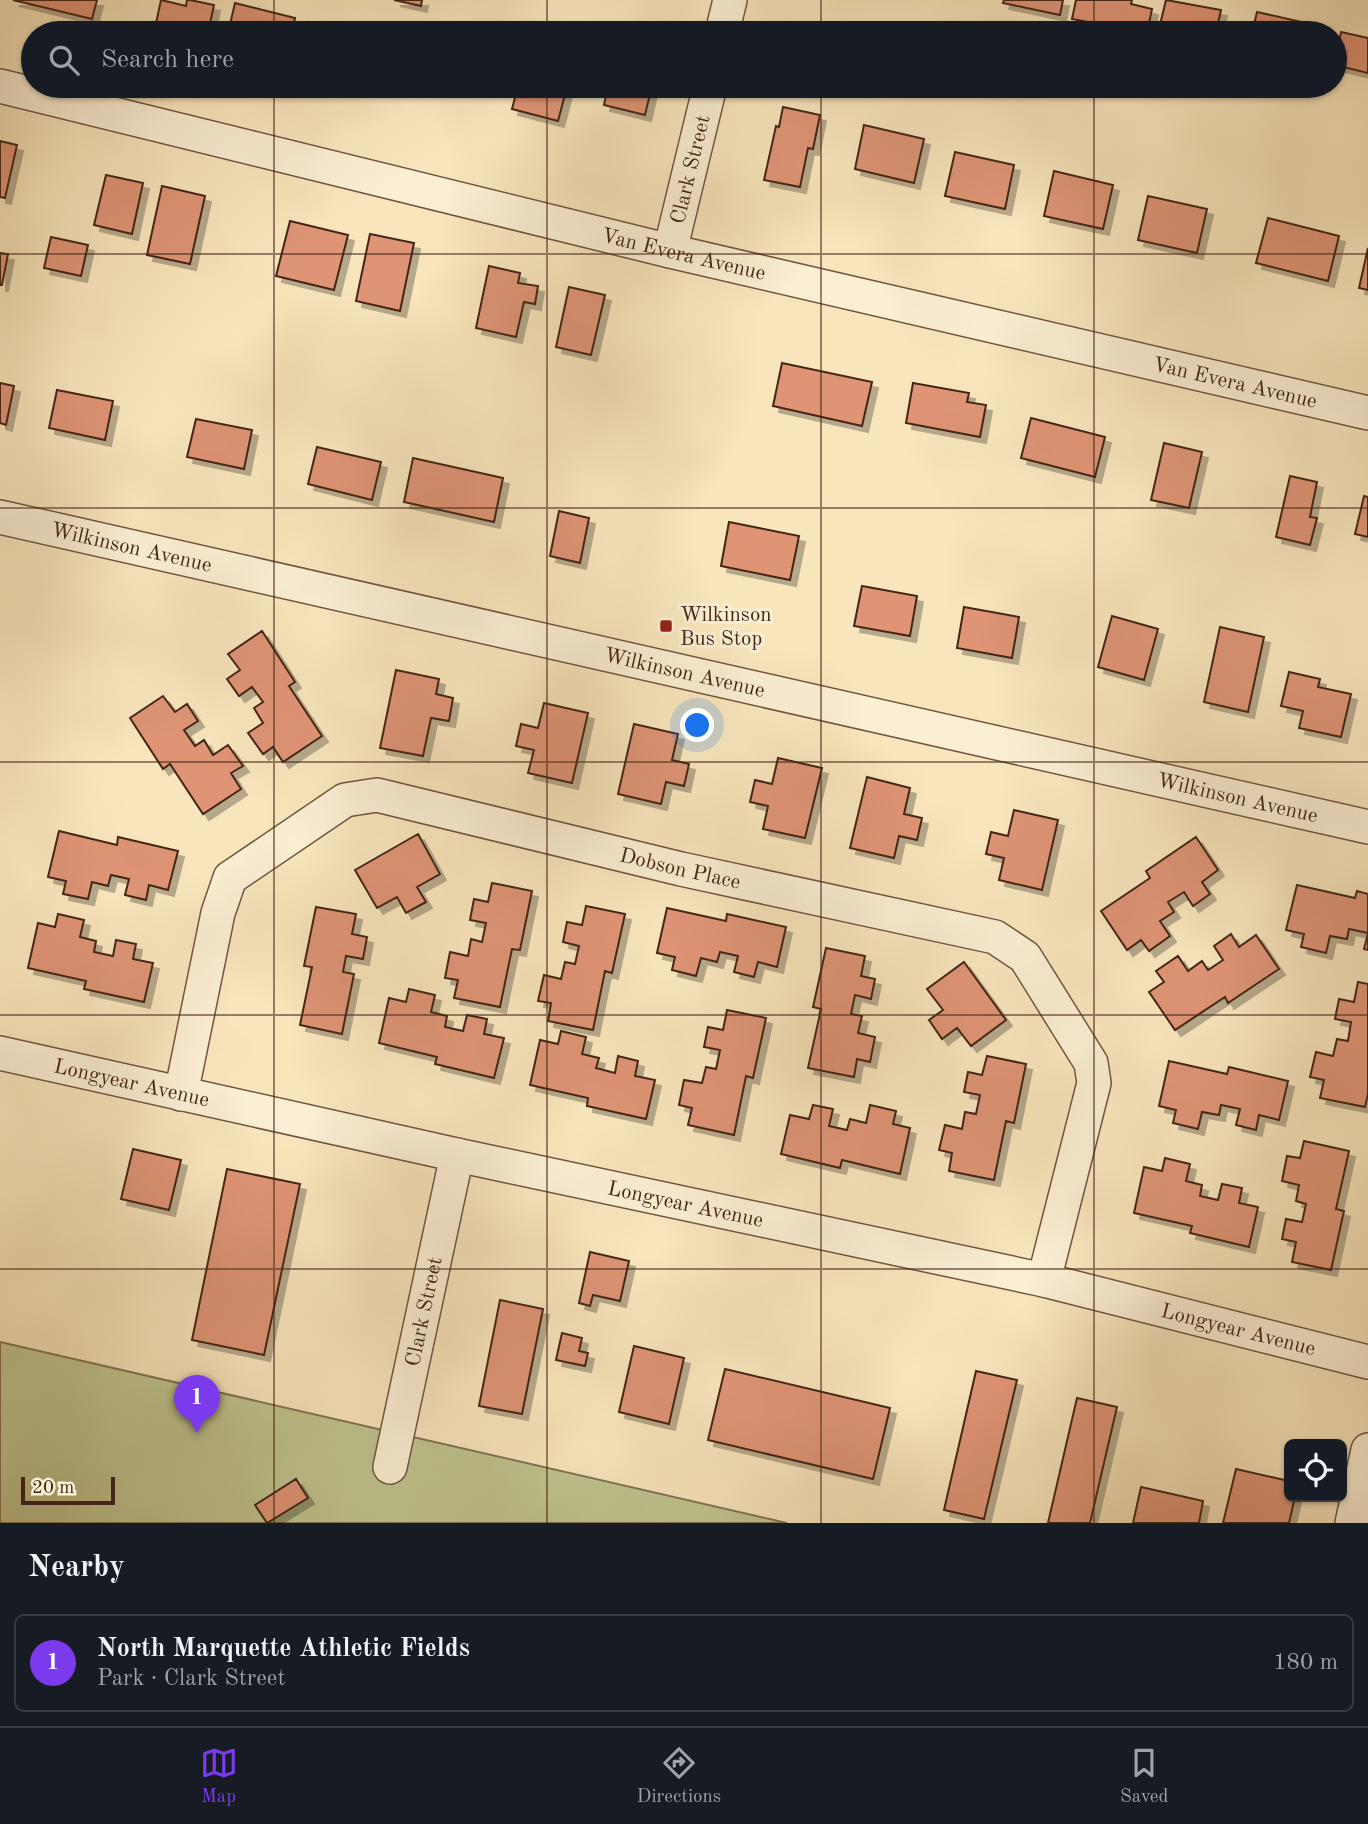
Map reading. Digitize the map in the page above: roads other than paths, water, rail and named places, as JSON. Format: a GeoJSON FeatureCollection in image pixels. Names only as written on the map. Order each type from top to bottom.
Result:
{"type":"FeatureCollection","features":[{"type":"Feature","properties":{"kind":"street"},"geometry":{"type":"LineString","coordinates":[[725,21],[730,0]]}},
{"type":"Feature","properties":{"kind":"street","name":"Van Evera Avenue"},"geometry":{"type":"LineString","coordinates":[[0,86],[21,91]]}},
{"type":"Feature","properties":{"kind":"street","name":"Van Evera Avenue"},"geometry":{"type":"LineString","coordinates":[[49,98],[670,251],[1368,413]]}},
{"type":"Feature","properties":{"kind":"street","name":"Clark Street"},"geometry":{"type":"LineString","coordinates":[[670,251],[707,98]]}},
{"type":"Feature","properties":{"kind":"street","name":"Wilkinson Avenue"},"geometry":{"type":"LineString","coordinates":[[0,517],[1368,827]]}},
{"type":"Feature","properties":{"kind":"street","name":"Dobson Place"},"geometry":{"type":"LineString","coordinates":[[181,1094],[218,913],[230,877],[345,800],[377,795],[681,869],[995,937],[1024,957],[1091,1063],[1094,1083],[1044,1280]]}},
{"type":"Feature","properties":{"kind":"street","name":"Longyear Avenue"},"geometry":{"type":"LineString","coordinates":[[0,1053],[457,1155],[1044,1280],[1368,1362]]}},
{"type":"Feature","properties":{"kind":"street","name":"Clark Street"},"geometry":{"type":"LineString","coordinates":[[390,1467],[457,1155]]}},
{"type":"Feature","properties":{"kind":"street"},"geometry":{"type":"LineString","coordinates":[[1352,1523],[1368,1450]]}},
{"type":"Feature","properties":{"kind":"place","name":"Wilkinson Bus Stop"},"geometry":{"type":"Point","coordinates":[666,626]}},
{"type":"Feature","properties":{"kind":"place","name":"North Marquette Athletic Fields"},"geometry":{"type":"Point","coordinates":[197,1433]}}]}
